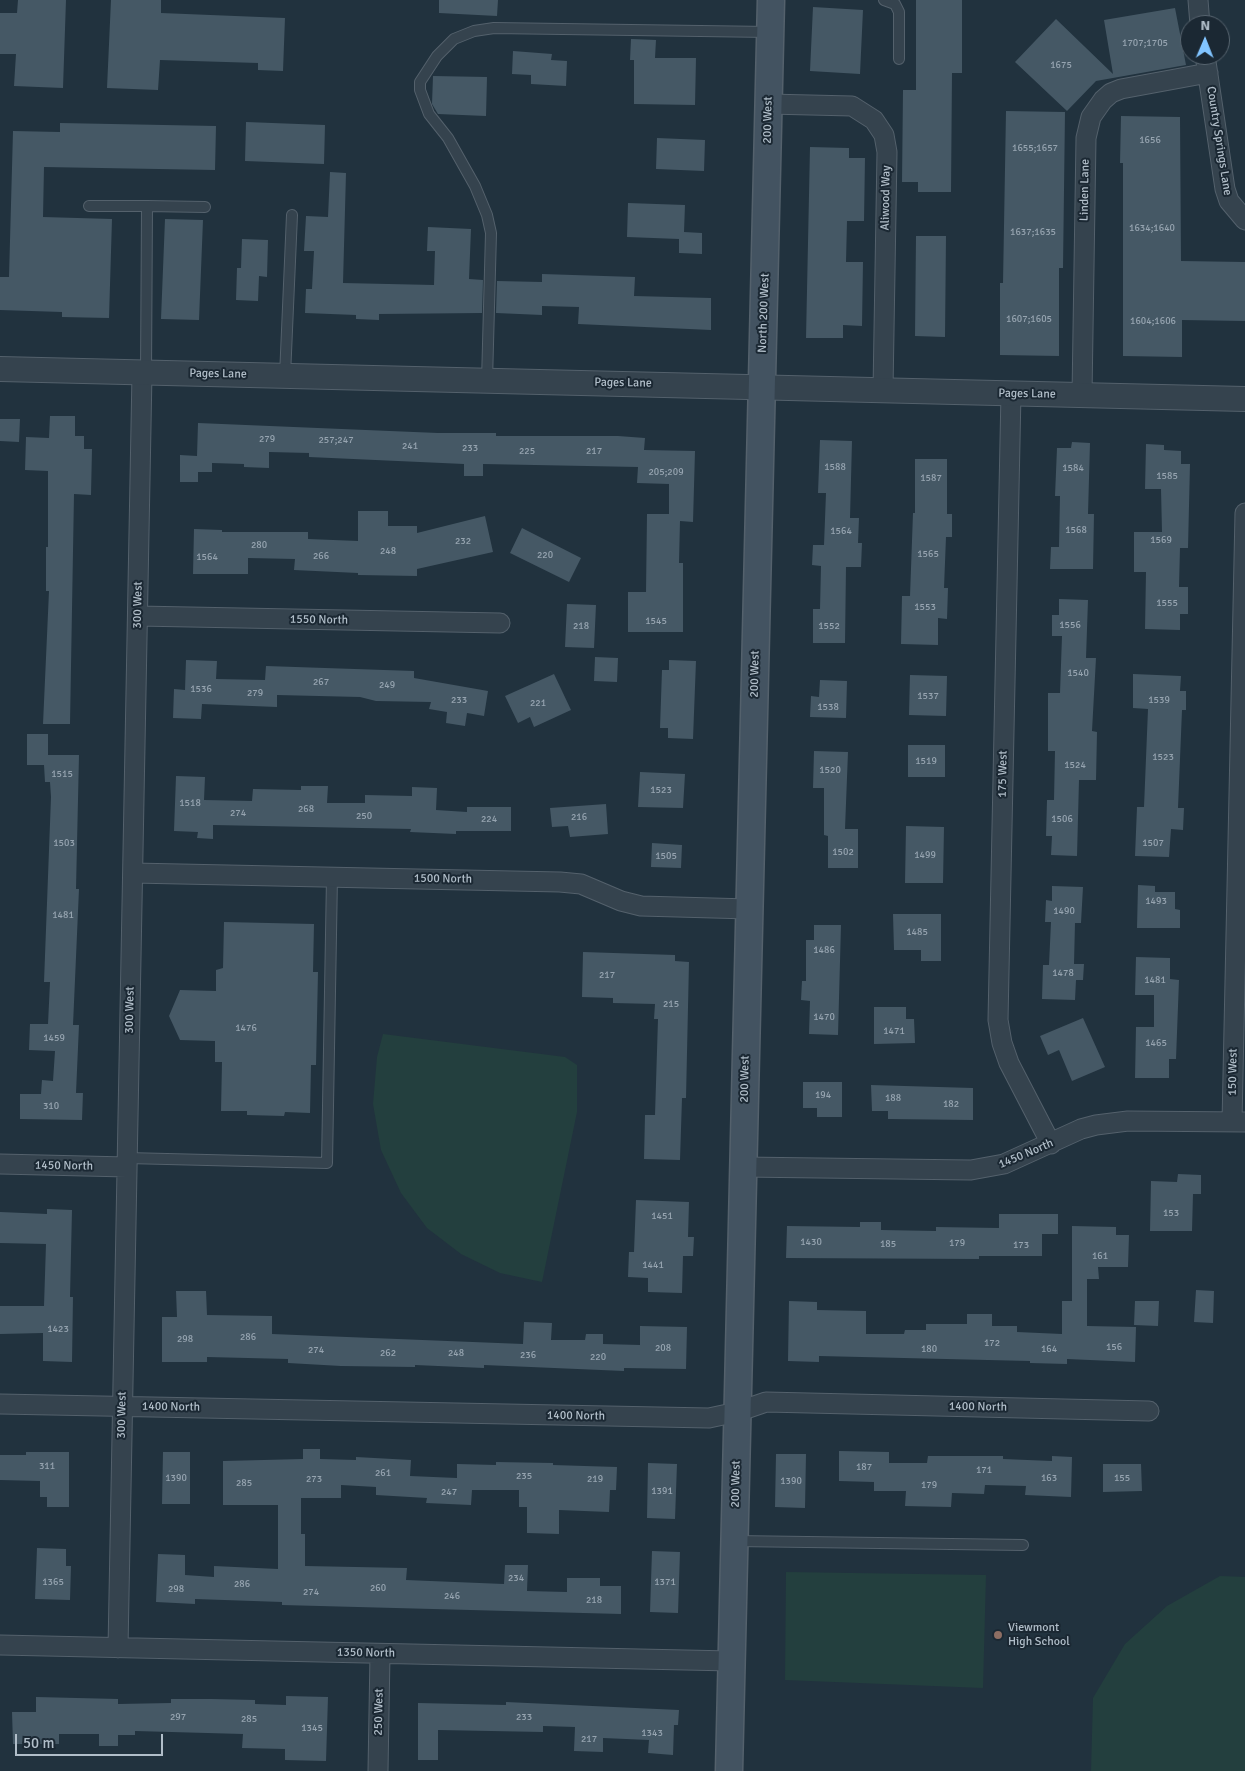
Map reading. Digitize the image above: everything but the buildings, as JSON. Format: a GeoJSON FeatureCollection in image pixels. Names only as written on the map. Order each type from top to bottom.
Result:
{"type":"FeatureCollection","features":[{"type":"Feature","properties":{"kind":"main road","name":"200 West"},"geometry":{"type":"LineString","coordinates":[[766,240],[771,0]]}},
{"type":"Feature","properties":{"kind":"main road","name":"North 200 West"},"geometry":{"type":"LineString","coordinates":[[762,387],[766,240]]}},
{"type":"Feature","properties":{"kind":"main road","name":"200 West"},"geometry":{"type":"LineString","coordinates":[[729,1771],[762,387]]}},
{"type":"Feature","properties":{"kind":"street"},"geometry":{"type":"LineString","coordinates":[[1198,0],[1199,15]]}},
{"type":"Feature","properties":{"kind":"street","name":"Linden Lane"},"geometry":{"type":"LineString","coordinates":[[1082,395],[1086,138],[1091,117],[1103,100],[1121,89],[1203,65]]}},
{"type":"Feature","properties":{"kind":"street","name":"Country Springs Lane"},"geometry":{"type":"LineString","coordinates":[[1206,65],[1224,189],[1228,201],[1245,220]]}},
{"type":"Feature","properties":{"kind":"street","name":"Aliwood Way"},"geometry":{"type":"LineString","coordinates":[[768,104],[852,106],[874,120],[884,135],[887,152],[883,390]]}},
{"type":"Feature","properties":{"kind":"street","name":"Pages Lane"},"geometry":{"type":"LineString","coordinates":[[0,369],[1245,399]]}},
{"type":"Feature","properties":{"kind":"street","name":"300 West"},"geometry":{"type":"LineString","coordinates":[[118,1648],[144,373]]}},
{"type":"Feature","properties":{"kind":"street","name":"175 West"},"geometry":{"type":"LineString","coordinates":[[1010,393],[998,1020],[1002,1043],[1009,1063],[1051,1144]]}},
{"type":"Feature","properties":{"kind":"street","name":"150 West"},"geometry":{"type":"LineString","coordinates":[[1238,1122],[1245,513]]}},
{"type":"Feature","properties":{"kind":"street","name":"1550 North"},"geometry":{"type":"LineString","coordinates":[[138,616],[500,623]]}},
{"type":"Feature","properties":{"kind":"street","name":"1500 North"},"geometry":{"type":"LineString","coordinates":[[133,873],[566,882],[581,884],[621,901],[641,906],[749,908]]}},
{"type":"Feature","properties":{"kind":"street","name":"1450 North"},"geometry":{"type":"LineString","coordinates":[[743,1168],[971,1170],[1004,1164],[1081,1129],[1111,1122],[1238,1122]]}},
{"type":"Feature","properties":{"kind":"street","name":"1450 North"},"geometry":{"type":"LineString","coordinates":[[0,1164],[127,1162]]}},
{"type":"Feature","properties":{"kind":"street","name":"1400 North"},"geometry":{"type":"LineString","coordinates":[[0,1404],[709,1418],[737,1412],[766,1402],[1149,1412]]}},
{"type":"Feature","properties":{"kind":"street","name":"1350 North"},"geometry":{"type":"LineString","coordinates":[[0,1645],[731,1661]]}},
{"type":"Feature","properties":{"kind":"street","name":"250 West"},"geometry":{"type":"LineString","coordinates":[[378,1771],[380,1654]]}},
{"type":"Feature","properties":{"kind":"lane"},"geometry":{"type":"LineString","coordinates":[[884,0],[895,4],[899,12],[899,59]]}},
{"type":"Feature","properties":{"kind":"lane"},"geometry":{"type":"LineString","coordinates":[[487,381],[492,232],[475,186],[448,138],[429,114],[420,90],[420,82],[437,56],[454,39],[474,31],[494,28],[770,32]]}},
{"type":"Feature","properties":{"kind":"lane"},"geometry":{"type":"LineString","coordinates":[[89,206],[205,207]]}},
{"type":"Feature","properties":{"kind":"lane"},"geometry":{"type":"LineString","coordinates":[[144,373],[147,206]]}},
{"type":"Feature","properties":{"kind":"lane"},"geometry":{"type":"LineString","coordinates":[[285,376],[292,215]]}},
{"type":"Feature","properties":{"kind":"lane"},"geometry":{"type":"LineString","coordinates":[[127,1162],[327,1162],[332,877]]}},
{"type":"Feature","properties":{"kind":"lane"},"geometry":{"type":"LineString","coordinates":[[734,1541],[1023,1545]]}},
{"type":"Feature","properties":{"kind":"green space"},"geometry":{"type":"Polygon","coordinates":[[[383,1034],[565,1057],[577,1065],[577,1112],[542,1282],[500,1273],[461,1254],[427,1228],[401,1193],[381,1150],[373,1104],[377,1057],[383,1034]]]}},
{"type":"Feature","properties":{"kind":"green space"},"geometry":{"type":"Polygon","coordinates":[[[786,1572],[986,1575],[983,1688],[785,1680],[786,1572]]]}},
{"type":"Feature","properties":{"kind":"green space"},"geometry":{"type":"Polygon","coordinates":[[[1220,1576],[1245,1577],[1245,1771],[1091,1771],[1093,1698],[1125,1644],[1167,1606],[1220,1576]]]}},
{"type":"Feature","properties":{"kind":"place","name":"Viewmont High School"},"geometry":{"type":"Point","coordinates":[998,1635]}}]}
